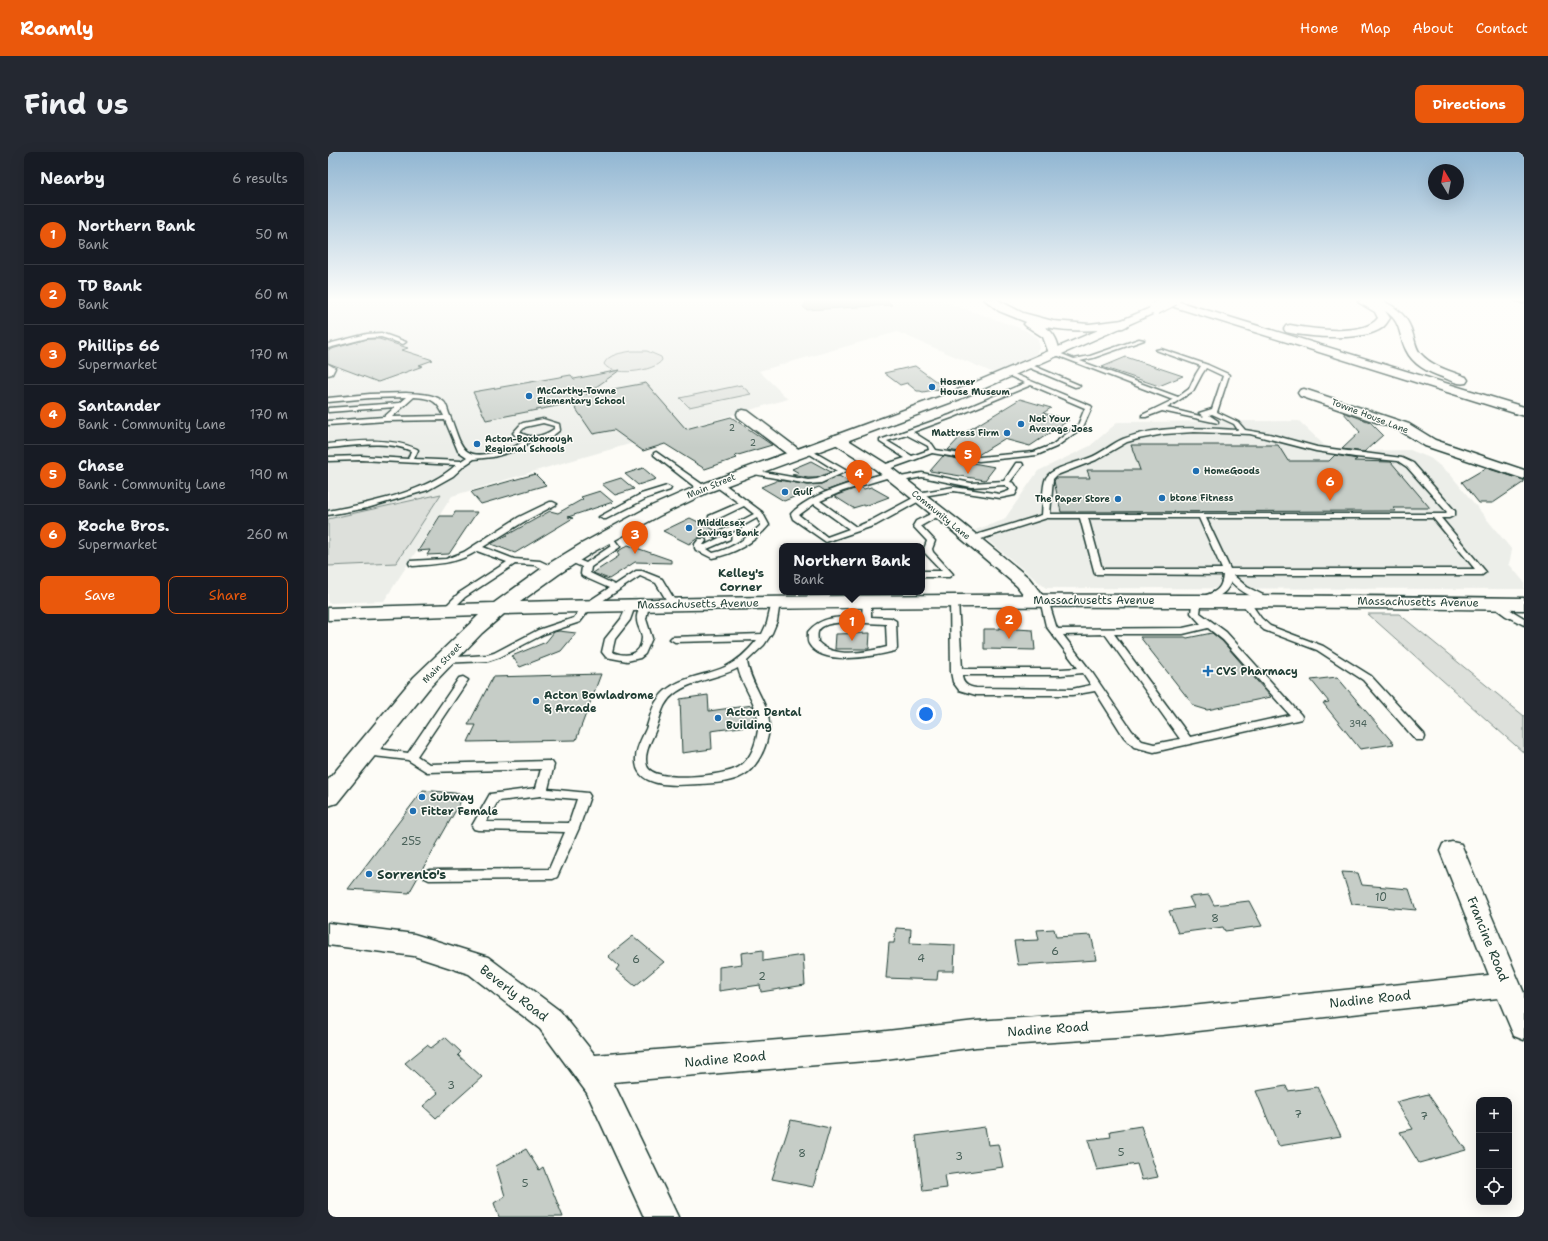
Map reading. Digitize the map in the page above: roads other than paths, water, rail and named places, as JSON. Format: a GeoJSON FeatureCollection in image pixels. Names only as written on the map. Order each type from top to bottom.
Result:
{"type":"FeatureCollection","features":[{"type":"Feature","properties":{"kind":"main road"},"geometry":{"type":"LineString","coordinates":[[1053,349],[1054,353]]}},
{"type":"Feature","properties":{"kind":"main road","name":"Main Street"},"geometry":{"type":"LineString","coordinates":[[328,797],[422,682],[475,629],[497,609],[568,559],[605,527],[670,495],[710,486],[934,404],[1065,349]]}},
{"type":"Feature","properties":{"kind":"main road"},"geometry":{"type":"LineString","coordinates":[[1309,349],[1524,412]]}},
{"type":"Feature","properties":{"kind":"main road"},"geometry":{"type":"LineString","coordinates":[[1342,349],[1524,404]]}},
{"type":"Feature","properties":{"kind":"main road"},"geometry":{"type":"LineString","coordinates":[[1411,349],[1423,362],[1440,372],[1524,404]]}},
{"type":"Feature","properties":{"kind":"main road","name":"Massachusetts Avenue"},"geometry":{"type":"LineString","coordinates":[[328,614],[776,602],[860,604],[954,601],[1205,599],[1524,604]]}},
{"type":"Feature","properties":{"kind":"street","name":"Towne House Lane"},"geometry":{"type":"LineString","coordinates":[[1304,393],[1404,427],[1430,443],[1524,475]]}},
{"type":"Feature","properties":{"kind":"street"},"geometry":{"type":"LineString","coordinates":[[743,414],[801,452]]}},
{"type":"Feature","properties":{"kind":"street","name":"Community Lane"},"geometry":{"type":"LineString","coordinates":[[837,439],[891,474],[972,539],[1023,582],[1041,600]]}},
{"type":"Feature","properties":{"kind":"street","name":"Francine Road"},"geometry":{"type":"LineString","coordinates":[[1452,850],[1524,1027]]}},
{"type":"Feature","properties":{"kind":"street","name":"Beverly Road"},"geometry":{"type":"LineString","coordinates":[[328,934],[414,945],[478,965],[550,1020],[598,1083],[661,1217]]}},
{"type":"Feature","properties":{"kind":"street","name":"Nadine Road"},"geometry":{"type":"LineString","coordinates":[[588,1070],[878,1046],[976,1034],[1162,1022],[1507,985]]}},
{"type":"Feature","properties":{"kind":"lane"},"geometry":{"type":"LineString","coordinates":[[1076,360],[1091,357],[1115,349]]}},
{"type":"Feature","properties":{"kind":"lane"},"geometry":{"type":"LineString","coordinates":[[1159,350],[1223,372],[1226,376],[1212,412]]}},
{"type":"Feature","properties":{"kind":"lane"},"geometry":{"type":"LineString","coordinates":[[1054,353],[1177,399]]}},
{"type":"Feature","properties":{"kind":"lane"},"geometry":{"type":"LineString","coordinates":[[1027,365],[1077,386]]}},
{"type":"Feature","properties":{"kind":"lane"},"geometry":{"type":"LineString","coordinates":[[328,366],[332,368],[330,373],[328,373]]}},
{"type":"Feature","properties":{"kind":"lane"},"geometry":{"type":"LineString","coordinates":[[1144,416],[1172,404],[1177,399],[1191,391],[1200,371],[1206,366]]}},
{"type":"Feature","properties":{"kind":"lane"},"geometry":{"type":"LineString","coordinates":[[928,476],[971,485],[1006,483],[1012,486],[1014,490],[1010,495],[1003,496],[954,489],[918,496],[873,523],[826,540],[794,514],[800,508],[837,491],[891,474],[912,459],[932,451],[983,459],[1026,456],[1047,449],[1060,442],[1081,426],[1089,407],[1007,373]]}},
{"type":"Feature","properties":{"kind":"lane"},"geometry":{"type":"LineString","coordinates":[[912,459],[882,441],[952,416],[1030,383]]}},
{"type":"Feature","properties":{"kind":"lane"},"geometry":{"type":"LineString","coordinates":[[328,400],[386,395],[432,398],[440,401],[461,451],[472,457]]}},
{"type":"Feature","properties":{"kind":"lane"},"geometry":{"type":"LineString","coordinates":[[386,419],[412,396]]}},
{"type":"Feature","properties":{"kind":"lane"},"geometry":{"type":"LineString","coordinates":[[328,410],[402,405]]}},
{"type":"Feature","properties":{"kind":"lane"},"geometry":{"type":"LineString","coordinates":[[1161,409],[1216,422],[1202,413],[1212,412],[1236,422],[1243,432]]}},
{"type":"Feature","properties":{"kind":"lane"},"geometry":{"type":"LineString","coordinates":[[328,423],[386,419],[448,418]]}},
{"type":"Feature","properties":{"kind":"lane"},"geometry":{"type":"LineString","coordinates":[[328,513],[364,506],[425,488],[450,474],[462,463],[472,457],[493,455],[515,449],[524,444],[528,438],[549,435],[554,433],[558,427],[554,423],[543,421],[523,425],[516,431],[519,436],[528,438]]}},
{"type":"Feature","properties":{"kind":"lane"},"geometry":{"type":"LineString","coordinates":[[972,539],[1046,516],[1435,516],[1449,515],[1452,513],[1410,465],[1400,459],[1323,451],[1269,436],[1243,432],[1176,431],[1147,434],[1129,440],[1094,459],[1051,475],[1049,479],[1046,516]]}},
{"type":"Feature","properties":{"kind":"lane"},"geometry":{"type":"LineString","coordinates":[[907,432],[930,445],[933,449],[932,451]]}},
{"type":"Feature","properties":{"kind":"lane"},"geometry":{"type":"LineString","coordinates":[[328,446],[378,444],[409,446],[415,450],[410,461]]}},
{"type":"Feature","properties":{"kind":"lane"},"geometry":{"type":"LineString","coordinates":[[748,471],[808,482],[818,481],[843,471],[801,452]]}},
{"type":"Feature","properties":{"kind":"lane"},"geometry":{"type":"LineString","coordinates":[[656,454],[710,486],[745,503],[759,514],[765,525],[751,540],[727,553],[712,556],[701,545],[707,547],[727,537],[726,532]]}},
{"type":"Feature","properties":{"kind":"lane"},"geometry":{"type":"LineString","coordinates":[[328,459],[350,457],[462,463]]}},
{"type":"Feature","properties":{"kind":"lane"},"geometry":{"type":"LineString","coordinates":[[1006,483],[1019,466]]}},
{"type":"Feature","properties":{"kind":"lane"},"geometry":{"type":"LineString","coordinates":[[891,474],[962,479]]}},
{"type":"Feature","properties":{"kind":"lane"},"geometry":{"type":"LineString","coordinates":[[974,482],[989,484]]}},
{"type":"Feature","properties":{"kind":"lane"},"geometry":{"type":"LineString","coordinates":[[656,491],[670,495]]}},
{"type":"Feature","properties":{"kind":"lane"},"geometry":{"type":"LineString","coordinates":[[656,491],[670,495]]}},
{"type":"Feature","properties":{"kind":"lane"},"geometry":{"type":"LineString","coordinates":[[616,588],[586,574],[587,566],[616,547],[605,527],[656,491]]}},
{"type":"Feature","properties":{"kind":"lane"},"geometry":{"type":"LineString","coordinates":[[815,502],[854,530]]}},
{"type":"Feature","properties":{"kind":"lane"},"geometry":{"type":"LineString","coordinates":[[712,518],[745,503]]}},
{"type":"Feature","properties":{"kind":"lane"},"geometry":{"type":"LineString","coordinates":[[413,563],[448,561],[467,554],[522,519],[553,504]]}},
{"type":"Feature","properties":{"kind":"lane"},"geometry":{"type":"LineString","coordinates":[[925,574],[949,574],[929,553],[928,549],[932,542],[917,526],[922,521],[940,513]]}},
{"type":"Feature","properties":{"kind":"lane"},"geometry":{"type":"LineString","coordinates":[[714,535],[726,532],[759,514]]}},
{"type":"Feature","properties":{"kind":"lane"},"geometry":{"type":"LineString","coordinates":[[1201,515],[1227,572],[1233,580],[1247,592],[1272,600]]}},
{"type":"Feature","properties":{"kind":"lane"},"geometry":{"type":"LineString","coordinates":[[1083,516],[1098,572],[1482,572],[1435,516]]}},
{"type":"Feature","properties":{"kind":"lane"},"geometry":{"type":"LineString","coordinates":[[476,548],[513,561],[537,563],[552,570]]}},
{"type":"Feature","properties":{"kind":"lane"},"geometry":{"type":"LineString","coordinates":[[568,559],[587,566]]}},
{"type":"Feature","properties":{"kind":"lane"},"geometry":{"type":"LineString","coordinates":[[446,611],[462,595],[513,561]]}},
{"type":"Feature","properties":{"kind":"lane"},"geometry":{"type":"LineString","coordinates":[[1041,600],[1050,624],[1085,670],[1128,734],[1138,744],[1154,748],[1296,718],[1220,632],[1200,618],[1195,610],[1196,604],[1223,590],[1227,583],[1227,572]]}},
{"type":"Feature","properties":{"kind":"lane"},"geometry":{"type":"LineString","coordinates":[[443,661],[484,659],[497,655],[536,634],[577,620],[586,607],[639,573],[660,581],[673,604]]}},
{"type":"Feature","properties":{"kind":"lane"},"geometry":{"type":"LineString","coordinates":[[1244,600],[1258,620],[1267,628],[1320,648],[1367,678],[1420,737]]}},
{"type":"Feature","properties":{"kind":"lane"},"geometry":{"type":"LineString","coordinates":[[954,601],[956,672],[959,685],[967,690],[974,692],[1072,692],[1097,687]]}},
{"type":"Feature","properties":{"kind":"lane"},"geometry":{"type":"LineString","coordinates":[[742,661],[746,681],[760,706],[764,724],[762,740],[748,765],[735,774],[718,778],[673,781],[659,780],[649,775],[643,767],[642,754],[657,710],[665,697],[683,685],[726,669],[742,661],[764,637],[771,625],[776,602]]}},
{"type":"Feature","properties":{"kind":"lane"},"geometry":{"type":"LineString","coordinates":[[1494,603],[1509,614],[1524,622]]}},
{"type":"Feature","properties":{"kind":"lane"},"geometry":{"type":"LineString","coordinates":[[860,604],[891,621],[892,649],[872,653],[846,655],[821,651],[813,643],[813,632],[820,625],[840,620],[860,604]]}},
{"type":"Feature","properties":{"kind":"lane"},"geometry":{"type":"LineString","coordinates":[[638,605],[647,638],[643,650],[640,654],[633,657],[620,658],[609,655],[607,652],[608,645],[612,636],[638,605]]}},
{"type":"Feature","properties":{"kind":"lane"},"geometry":{"type":"LineString","coordinates":[[1056,632],[1187,631],[1209,624]]}},
{"type":"Feature","properties":{"kind":"lane"},"geometry":{"type":"LineString","coordinates":[[1108,632],[1187,741]]}},
{"type":"Feature","properties":{"kind":"lane"},"geometry":{"type":"LineString","coordinates":[[675,639],[764,637]]}},
{"type":"Feature","properties":{"kind":"lane"},"geometry":{"type":"LineString","coordinates":[[956,672],[1061,672],[1085,670]]}},
{"type":"Feature","properties":{"kind":"lane"},"geometry":{"type":"LineString","coordinates":[[411,757],[463,680]]}},
{"type":"Feature","properties":{"kind":"lane"},"geometry":{"type":"LineString","coordinates":[[365,752],[411,757],[427,768],[548,765],[541,792]]}},
{"type":"Feature","properties":{"kind":"lane"},"geometry":{"type":"LineString","coordinates":[[429,875],[553,874],[573,828],[584,796],[541,792],[494,798],[478,826],[573,828]]}},
{"type":"Feature","properties":{"kind":"place","name":"Hosmer House Museum"},"geometry":{"type":"Point","coordinates":[932,387]}},
{"type":"Feature","properties":{"kind":"place","name":"McCarthy-Towne Elementary School"},"geometry":{"type":"Point","coordinates":[529,396]}},
{"type":"Feature","properties":{"kind":"place","name":"Not Your Average Joes"},"geometry":{"type":"Point","coordinates":[1021,424]}},
{"type":"Feature","properties":{"kind":"place","name":"Mattress Firm"},"geometry":{"type":"Point","coordinates":[1007,433]}},
{"type":"Feature","properties":{"kind":"place","name":"Acton-Boxborough Regional Schools"},"geometry":{"type":"Point","coordinates":[477,444]}},
{"type":"Feature","properties":{"kind":"place","name":"HomeGoods"},"geometry":{"type":"Point","coordinates":[1196,471]}},
{"type":"Feature","properties":{"kind":"place","name":"Chase"},"geometry":{"type":"Point","coordinates":[968,474]}},
{"type":"Feature","properties":{"kind":"place","name":"Gulf"},"geometry":{"type":"Point","coordinates":[785,492]}},
{"type":"Feature","properties":{"kind":"place","name":"Santander"},"geometry":{"type":"Point","coordinates":[859,493]}},
{"type":"Feature","properties":{"kind":"place","name":"btone Fitness"},"geometry":{"type":"Point","coordinates":[1162,498]}},
{"type":"Feature","properties":{"kind":"place","name":"The Paper Store"},"geometry":{"type":"Point","coordinates":[1118,499]}},
{"type":"Feature","properties":{"kind":"place","name":"Roche Bros."},"geometry":{"type":"Point","coordinates":[1330,501]}},
{"type":"Feature","properties":{"kind":"place","name":"Middlesex Savings Bank"},"geometry":{"type":"Point","coordinates":[689,528]}},
{"type":"Feature","properties":{"kind":"place","name":"Phillips 66"},"geometry":{"type":"Point","coordinates":[635,554]}},
{"type":"Feature","properties":{"kind":"place","name":"TD Bank"},"geometry":{"type":"Point","coordinates":[1009,639]}},
{"type":"Feature","properties":{"kind":"place","name":"Northern Bank"},"geometry":{"type":"Point","coordinates":[852,641]}},
{"type":"Feature","properties":{"kind":"place","name":"CVS Pharmacy"},"geometry":{"type":"Point","coordinates":[1208,671]}},
{"type":"Feature","properties":{"kind":"place","name":"Acton Bowladrome & Arcade"},"geometry":{"type":"Point","coordinates":[536,701]}},
{"type":"Feature","properties":{"kind":"place","name":"Acton Dental Building"},"geometry":{"type":"Point","coordinates":[718,718]}},
{"type":"Feature","properties":{"kind":"place","name":"Subway"},"geometry":{"type":"Point","coordinates":[422,797]}},
{"type":"Feature","properties":{"kind":"place","name":"Fitter Female"},"geometry":{"type":"Point","coordinates":[413,811]}},
{"type":"Feature","properties":{"kind":"place","name":"Sorrento's"},"geometry":{"type":"Point","coordinates":[369,874]}},
{"type":"Feature","properties":{"kind":"district","name":"Kelley's Corner"},"geometry":{"type":"Point","coordinates":[741,580]}}]}
